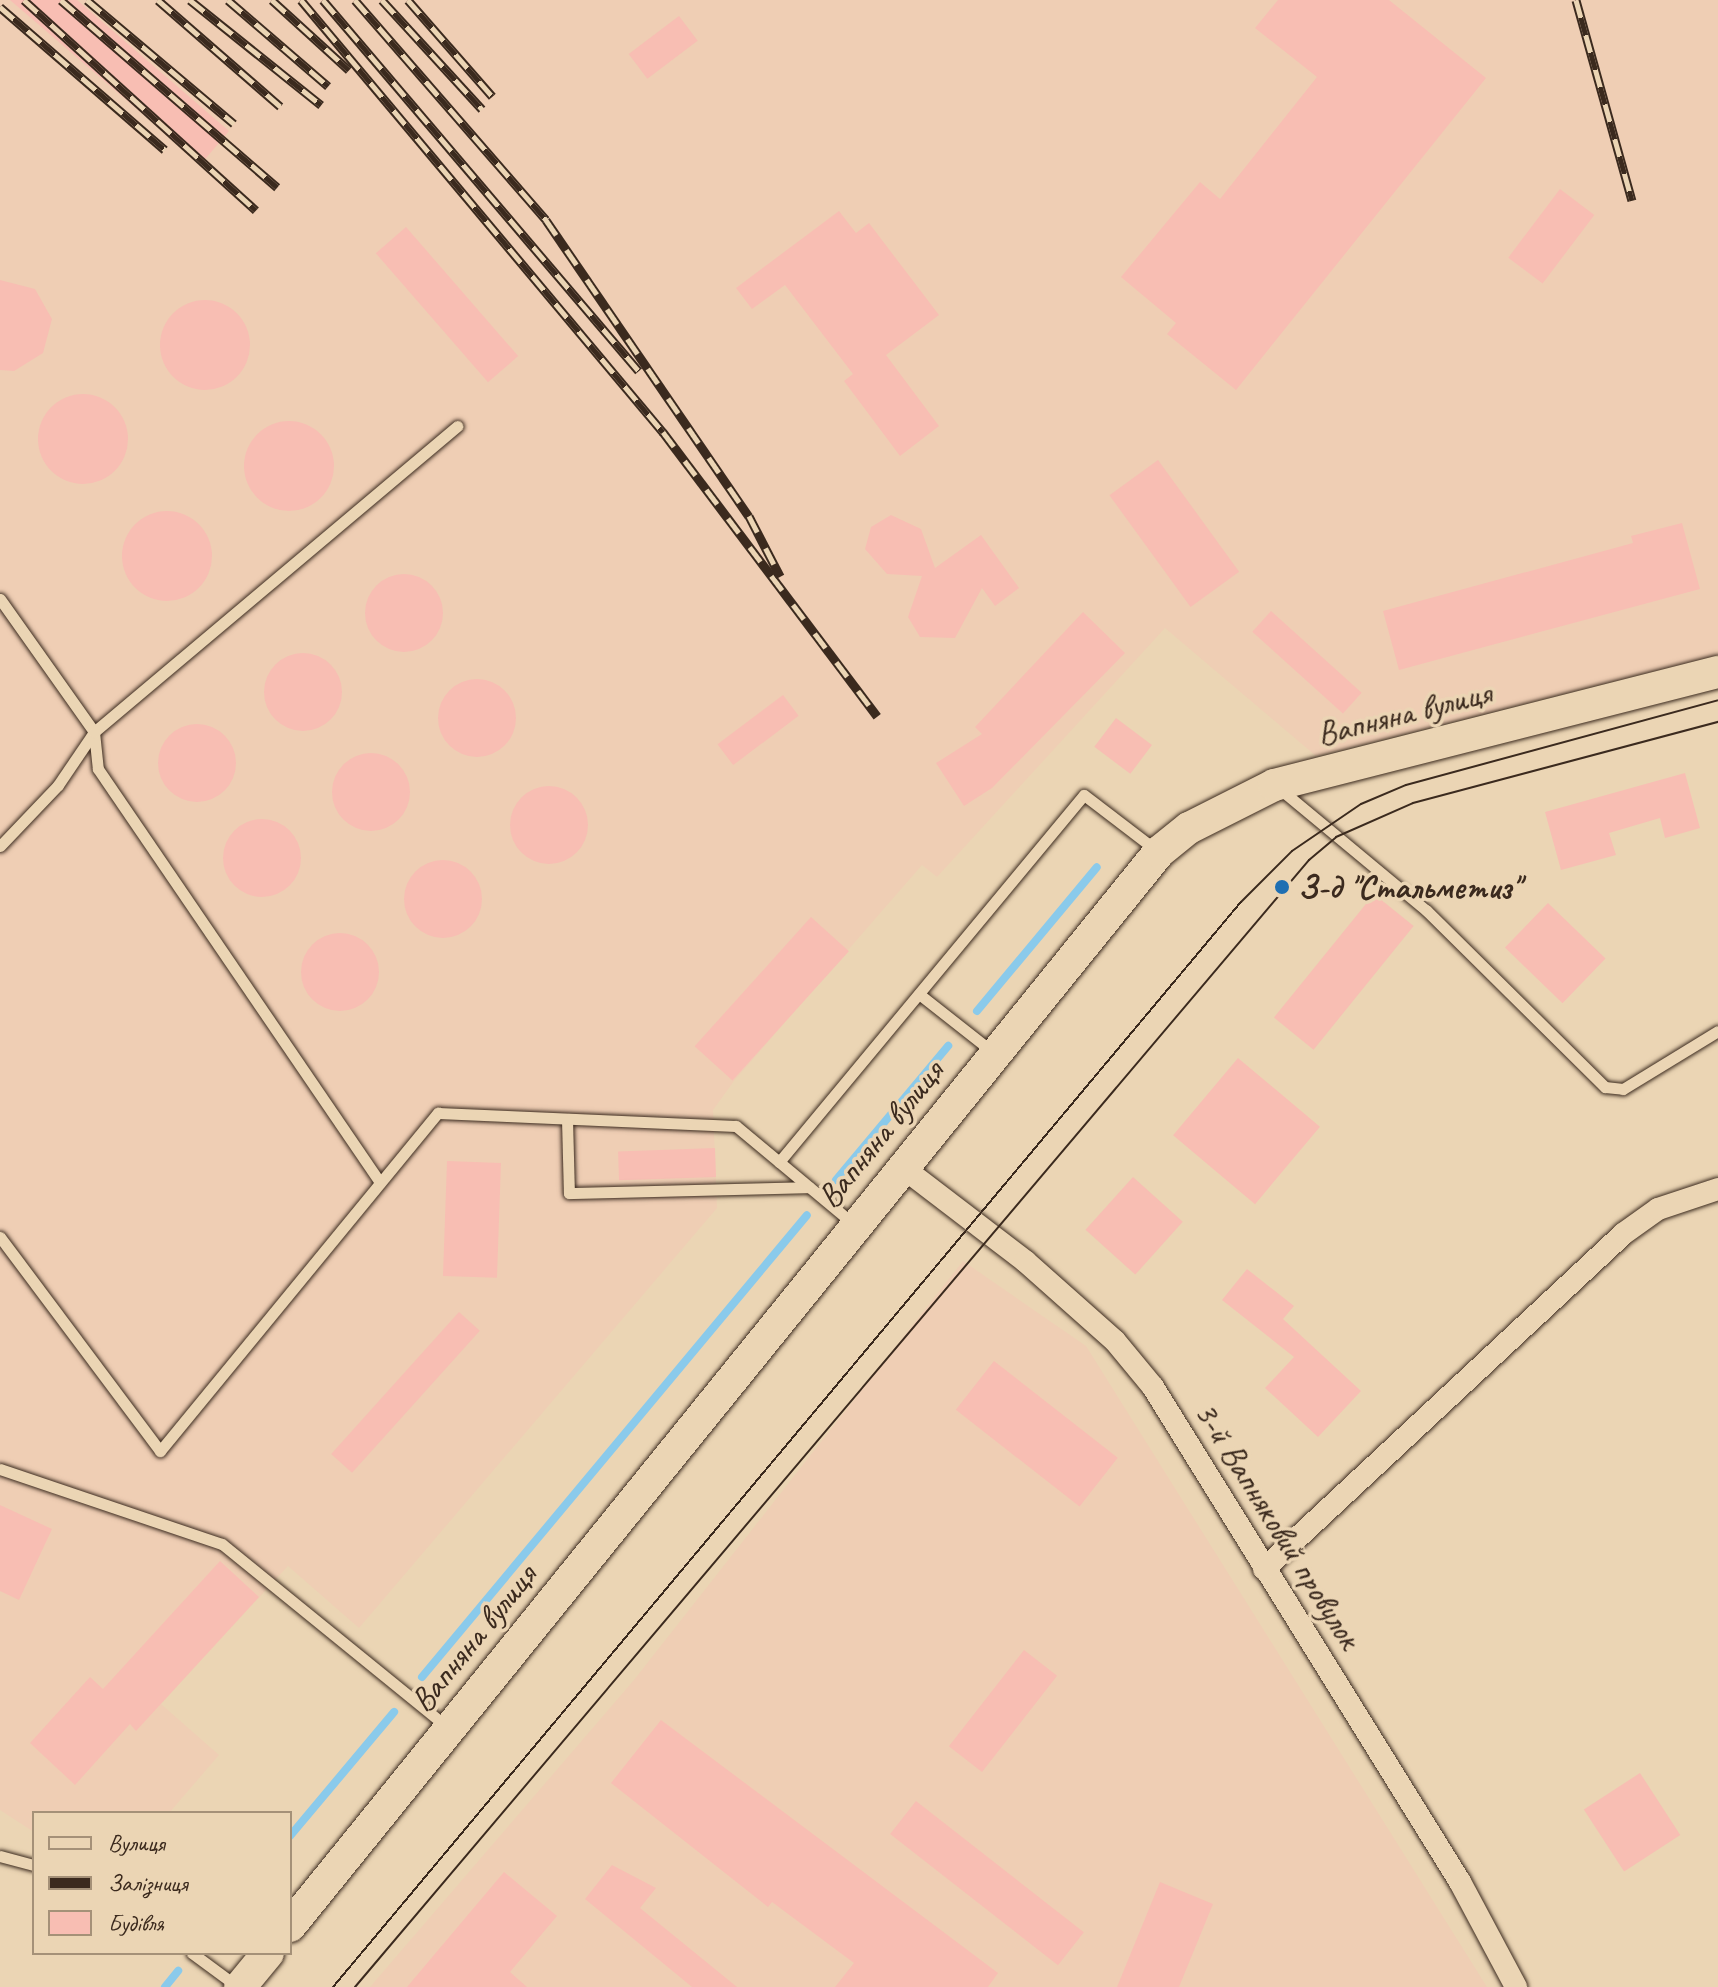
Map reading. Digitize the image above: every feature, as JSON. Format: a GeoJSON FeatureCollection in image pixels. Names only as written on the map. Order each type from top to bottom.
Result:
{"type":"FeatureCollection","features":[{"type":"Feature","properties":{"kind":"street","name":"Вапняна вулиця"},"geometry":{"type":"LineString","coordinates":[[292,1924],[1159,852],[1213,814],[1274,785],[1718,672]]}},
{"type":"Feature","properties":{"kind":"street","name":"3-й Вапняковий провулок"},"geometry":{"type":"LineString","coordinates":[[902,1167],[1115,1341],[1153,1387],[1460,1882],[1516,1987]]}},
{"type":"Feature","properties":{"kind":"street"},"geometry":{"type":"LineString","coordinates":[[1264,1569],[1623,1234],[1658,1209],[1714,1196]]}},
{"type":"Feature","properties":{"kind":"street"},"geometry":{"type":"LineString","coordinates":[[239,1987],[266,1955]]}},
{"type":"Feature","properties":{"kind":"lane"},"geometry":{"type":"LineString","coordinates":[[0,846],[58,785],[94,732],[457,426]]}},
{"type":"Feature","properties":{"kind":"lane"},"geometry":{"type":"LineString","coordinates":[[0,599],[94,732],[98,769],[379,1181]]}},
{"type":"Feature","properties":{"kind":"lane"},"geometry":{"type":"LineString","coordinates":[[1274,785],[1329,822],[1426,910],[1605,1087],[1623,1089],[1718,1031]]}},
{"type":"Feature","properties":{"kind":"lane"},"geometry":{"type":"LineString","coordinates":[[779,1162],[1084,795],[1159,852]]}},
{"type":"Feature","properties":{"kind":"lane"},"geometry":{"type":"LineString","coordinates":[[919,994],[995,1054]]}},
{"type":"Feature","properties":{"kind":"lane"},"geometry":{"type":"LineString","coordinates":[[0,1237],[160,1451],[438,1113],[736,1126],[855,1225]]}},
{"type":"Feature","properties":{"kind":"lane"},"geometry":{"type":"LineString","coordinates":[[567,1119],[569,1193],[809,1187]]}},
{"type":"Feature","properties":{"kind":"lane"},"geometry":{"type":"LineString","coordinates":[[0,1469],[222,1544],[449,1729]]}},
{"type":"Feature","properties":{"kind":"lane"},"geometry":{"type":"LineString","coordinates":[[0,1856],[32,1864]]}},
{"type":"Feature","properties":{"kind":"lane"},"geometry":{"type":"LineString","coordinates":[[195,1955],[239,1987]]}},
{"type":"Feature","properties":{"kind":"shaded area"},"geometry":{"type":"Polygon","coordinates":[[[0,0],[1718,0],[1718,655],[1316,756],[1165,628],[937,877],[922,865],[734,1081],[713,1110],[717,1208],[359,1628],[288,1566],[161,1704],[219,1755],[171,1811],[32,1811],[32,1831],[0,1810],[0,0]]]}},
{"type":"Feature","properties":{"kind":"shaded area"},"geometry":{"type":"Polygon","coordinates":[[[963,1261],[1086,1346],[1487,1987],[370,1987],[634,1680],[963,1261]]]}},
{"type":"Feature","properties":{"kind":"building"},"geometry":{"type":"Polygon","coordinates":[[[10,0],[77,0],[229,131],[201,164],[10,0]]]}},
{"type":"Feature","properties":{"kind":"building"},"geometry":{"type":"Polygon","coordinates":[[[1278,0],[1389,0],[1486,78],[1236,390],[1167,334],[1176,323],[1121,277],[1200,182],[1220,199],[1317,77],[1255,28],[1278,0]]]}},
{"type":"Feature","properties":{"kind":"building"},"geometry":{"type":"Polygon","coordinates":[[[679,16],[698,41],[647,79],[629,54],[679,16]]]}},
{"type":"Feature","properties":{"kind":"building"},"geometry":{"type":"Polygon","coordinates":[[[1560,189],[1594,215],[1543,284],[1508,258],[1560,189]]]}},
{"type":"Feature","properties":{"kind":"building"},"geometry":{"type":"Polygon","coordinates":[[[839,211],[856,233],[869,223],[939,315],[886,355],[939,426],[900,456],[844,381],[853,374],[785,285],[752,309],[736,288],[839,211]]]}},
{"type":"Feature","properties":{"kind":"building"},"geometry":{"type":"Polygon","coordinates":[[[406,227],[518,356],[488,382],[376,253],[406,227]]]}},
{"type":"Feature","properties":{"kind":"building"},"geometry":{"type":"Polygon","coordinates":[[[0,280],[35,289],[52,319],[43,353],[14,371],[0,370],[0,280]]]}},
{"type":"Feature","properties":{"kind":"building"},"geometry":{"type":"Polygon","coordinates":[[[205,300],[222,303],[237,313],[247,328],[250,345],[247,362],[237,377],[222,387],[205,390],[188,387],[173,377],[163,362],[160,345],[163,328],[173,313],[188,303],[205,300]]]}},
{"type":"Feature","properties":{"kind":"building"},"geometry":{"type":"Polygon","coordinates":[[[83,394],[100,397],[115,407],[125,422],[128,439],[125,456],[115,471],[100,481],[83,484],[66,481],[51,471],[41,456],[38,439],[41,422],[51,407],[66,397],[83,394]]]}},
{"type":"Feature","properties":{"kind":"building"},"geometry":{"type":"Polygon","coordinates":[[[289,421],[306,424],[321,434],[331,449],[334,466],[331,483],[321,498],[306,508],[289,511],[272,508],[257,498],[247,483],[244,466],[247,449],[257,434],[272,424],[289,421]]]}},
{"type":"Feature","properties":{"kind":"building"},"geometry":{"type":"Polygon","coordinates":[[[1158,460],[1239,572],[1191,607],[1109,495],[1158,460]]]}},
{"type":"Feature","properties":{"kind":"building"},"geometry":{"type":"Polygon","coordinates":[[[167,511],[184,514],[199,524],[209,539],[212,556],[209,573],[199,588],[184,598],[167,601],[150,598],[135,588],[125,573],[122,556],[125,539],[135,524],[150,514],[167,511]]]}},
{"type":"Feature","properties":{"kind":"building"},"geometry":{"type":"Polygon","coordinates":[[[891,515],[921,529],[935,568],[981,535],[1019,588],[995,606],[982,588],[955,638],[920,637],[908,617],[922,576],[887,574],[865,549],[871,527],[891,515]]]}},
{"type":"Feature","properties":{"kind":"building"},"geometry":{"type":"Polygon","coordinates":[[[1682,523],[1700,589],[1399,670],[1383,611],[1633,543],[1631,536],[1682,523]]]}},
{"type":"Feature","properties":{"kind":"building"},"geometry":{"type":"Polygon","coordinates":[[[404,574],[419,577],[432,585],[440,598],[443,613],[440,628],[432,641],[419,649],[404,652],[389,649],[376,641],[368,628],[365,613],[368,598],[376,585],[389,577],[404,574]]]}},
{"type":"Feature","properties":{"kind":"building"},"geometry":{"type":"Polygon","coordinates":[[[1271,611],[1362,693],[1343,713],[1252,632],[1271,611]]]}},
{"type":"Feature","properties":{"kind":"building"},"geometry":{"type":"Polygon","coordinates":[[[1083,612],[1125,653],[992,788],[964,806],[936,763],[982,734],[975,727],[1083,612]]]}},
{"type":"Feature","properties":{"kind":"building"},"geometry":{"type":"Polygon","coordinates":[[[303,653],[318,656],[331,664],[339,677],[342,692],[339,707],[331,720],[318,728],[303,731],[288,728],[275,720],[267,707],[264,692],[267,677],[275,664],[288,656],[303,653]]]}},
{"type":"Feature","properties":{"kind":"building"},"geometry":{"type":"Polygon","coordinates":[[[477,679],[492,682],[505,690],[513,703],[516,718],[513,733],[505,746],[492,754],[477,757],[462,754],[449,746],[441,733],[438,718],[441,703],[449,690],[462,682],[477,679]]]}},
{"type":"Feature","properties":{"kind":"building"},"geometry":{"type":"Polygon","coordinates":[[[783,695],[799,716],[733,765],[718,744],[783,695]]]}},
{"type":"Feature","properties":{"kind":"building"},"geometry":{"type":"Polygon","coordinates":[[[1116,718],[1152,745],[1130,774],[1094,747],[1116,718]]]}},
{"type":"Feature","properties":{"kind":"building"},"geometry":{"type":"Polygon","coordinates":[[[197,724],[212,727],[225,735],[233,748],[236,763],[233,778],[225,791],[212,799],[197,802],[182,799],[169,791],[161,778],[158,763],[161,748],[169,735],[182,727],[197,724]]]}},
{"type":"Feature","properties":{"kind":"building"},"geometry":{"type":"Polygon","coordinates":[[[371,753],[386,756],[399,764],[407,777],[410,792],[407,807],[399,820],[386,828],[371,831],[356,828],[343,820],[335,807],[332,792],[335,777],[343,764],[356,756],[371,753]]]}},
{"type":"Feature","properties":{"kind":"building"},"geometry":{"type":"Polygon","coordinates":[[[1685,773],[1700,828],[1665,838],[1660,818],[1609,833],[1616,855],[1561,870],[1545,812],[1685,773]]]}},
{"type":"Feature","properties":{"kind":"building"},"geometry":{"type":"Polygon","coordinates":[[[549,786],[564,789],[577,797],[585,810],[588,825],[585,840],[577,853],[564,861],[549,864],[534,861],[521,853],[513,840],[510,825],[513,810],[521,797],[534,789],[549,786]]]}},
{"type":"Feature","properties":{"kind":"building"},"geometry":{"type":"Polygon","coordinates":[[[262,819],[277,822],[290,830],[298,843],[301,858],[298,873],[290,886],[277,894],[262,897],[247,894],[234,886],[226,873],[223,858],[226,843],[234,830],[247,822],[262,819]]]}},
{"type":"Feature","properties":{"kind":"building"},"geometry":{"type":"Polygon","coordinates":[[[443,860],[458,863],[475,877],[482,899],[479,914],[465,931],[443,938],[428,935],[411,921],[404,899],[407,884],[421,867],[443,860]]]}},
{"type":"Feature","properties":{"kind":"building"},"geometry":{"type":"Polygon","coordinates":[[[1374,894],[1414,926],[1314,1050],[1274,1018],[1374,894]]]}},
{"type":"Feature","properties":{"kind":"building"},"geometry":{"type":"Polygon","coordinates":[[[1548,903],[1606,959],[1562,1003],[1505,948],[1548,903]]]}},
{"type":"Feature","properties":{"kind":"building"},"geometry":{"type":"Polygon","coordinates":[[[811,917],[849,951],[732,1080],[695,1046],[811,917]]]}},
{"type":"Feature","properties":{"kind":"building"},"geometry":{"type":"Polygon","coordinates":[[[340,933],[355,936],[368,944],[376,957],[379,972],[376,987],[368,1000],[355,1008],[340,1011],[325,1008],[312,1000],[304,987],[301,972],[304,957],[312,944],[325,936],[340,933]]]}},
{"type":"Feature","properties":{"kind":"building"},"geometry":{"type":"Polygon","coordinates":[[[1238,1058],[1320,1127],[1255,1204],[1173,1135],[1238,1058]]]}},
{"type":"Feature","properties":{"kind":"building"},"geometry":{"type":"Polygon","coordinates":[[[715,1148],[716,1177],[619,1180],[618,1151],[715,1148]]]}},
{"type":"Feature","properties":{"kind":"building"},"geometry":{"type":"Polygon","coordinates":[[[447,1161],[501,1163],[497,1278],[443,1276],[447,1161]]]}},
{"type":"Feature","properties":{"kind":"building"},"geometry":{"type":"Polygon","coordinates":[[[1133,1177],[1183,1222],[1135,1275],[1085,1230],[1133,1177]]]}},
{"type":"Feature","properties":{"kind":"building"},"geometry":{"type":"Polygon","coordinates":[[[1247,1269],[1294,1306],[1283,1319],[1361,1391],[1318,1437],[1265,1388],[1294,1357],[1222,1300],[1247,1269]]]}},
{"type":"Feature","properties":{"kind":"building"},"geometry":{"type":"Polygon","coordinates":[[[459,1312],[480,1331],[352,1473],[331,1454],[459,1312]]]}},
{"type":"Feature","properties":{"kind":"building"},"geometry":{"type":"Polygon","coordinates":[[[994,1361],[1118,1458],[1080,1507],[956,1410],[994,1361]]]}},
{"type":"Feature","properties":{"kind":"building"},"geometry":{"type":"Polygon","coordinates":[[[0,1505],[52,1529],[19,1600],[0,1591],[0,1505]]]}},
{"type":"Feature","properties":{"kind":"building"},"geometry":{"type":"Polygon","coordinates":[[[220,1561],[259,1597],[136,1731],[130,1724],[75,1785],[30,1743],[90,1677],[103,1689],[220,1561]]]}},
{"type":"Feature","properties":{"kind":"building"},"geometry":{"type":"Polygon","coordinates":[[[1024,1650],[1057,1676],[982,1772],[949,1746],[1024,1650]]]}},
{"type":"Feature","properties":{"kind":"building"},"geometry":{"type":"Polygon","coordinates":[[[661,1720],[998,1973],[988,1987],[835,1987],[854,1963],[772,1902],[768,1907],[611,1783],[661,1720]]]}},
{"type":"Feature","properties":{"kind":"building"},"geometry":{"type":"Polygon","coordinates":[[[1640,1773],[1680,1835],[1624,1872],[1584,1809],[1640,1773]]]}},
{"type":"Feature","properties":{"kind":"building"},"geometry":{"type":"Polygon","coordinates":[[[916,1801],[1084,1932],[1058,1965],[890,1834],[916,1801]]]}},
{"type":"Feature","properties":{"kind":"building"},"geometry":{"type":"Polygon","coordinates":[[[612,1865],[656,1888],[640,1908],[737,1987],[692,1987],[585,1899],[612,1865]]]}},
{"type":"Feature","properties":{"kind":"building"},"geometry":{"type":"Polygon","coordinates":[[[504,1872],[557,1916],[510,1972],[527,1987],[407,1987],[504,1872]]]}},
{"type":"Feature","properties":{"kind":"building"},"geometry":{"type":"Polygon","coordinates":[[[1160,1882],[1213,1904],[1179,1987],[1117,1987],[1160,1882]]]}},
{"type":"Feature","properties":{"kind":"waterway"},"geometry":{"type":"LineString","coordinates":[[977,1011],[1097,867]]}},
{"type":"Feature","properties":{"kind":"waterway"},"geometry":{"type":"LineString","coordinates":[[836,1180],[948,1046]]}},
{"type":"Feature","properties":{"kind":"waterway"},"geometry":{"type":"LineString","coordinates":[[422,1677],[807,1215]]}},
{"type":"Feature","properties":{"kind":"waterway"},"geometry":{"type":"LineString","coordinates":[[292,1834],[394,1712]]}},
{"type":"Feature","properties":{"kind":"waterway"},"geometry":{"type":"LineString","coordinates":[[165,1987],[178,1971]]}},
{"type":"Feature","properties":{"kind":"tram line"},"geometry":{"type":"LineString","coordinates":[[333,1987],[1241,902],[1292,851],[1361,804],[1406,785],[1718,700]]}},
{"type":"Feature","properties":{"kind":"tram line"},"geometry":{"type":"LineString","coordinates":[[355,1987],[1309,860],[1336,837],[1413,803],[1718,722]]}},
{"type":"Feature","properties":{"kind":"railway"},"geometry":{"type":"LineString","coordinates":[[24,0],[256,210]]}},
{"type":"Feature","properties":{"kind":"railway"},"geometry":{"type":"LineString","coordinates":[[61,0],[277,187]]}},
{"type":"Feature","properties":{"kind":"railway"},"geometry":{"type":"LineString","coordinates":[[87,0],[234,124]]}},
{"type":"Feature","properties":{"kind":"railway"},"geometry":{"type":"LineString","coordinates":[[158,0],[280,106]]}},
{"type":"Feature","properties":{"kind":"railway"},"geometry":{"type":"LineString","coordinates":[[190,0],[321,105]]}},
{"type":"Feature","properties":{"kind":"railway"},"geometry":{"type":"LineString","coordinates":[[228,0],[328,86]]}},
{"type":"Feature","properties":{"kind":"railway"},"geometry":{"type":"LineString","coordinates":[[272,0],[349,70]]}},
{"type":"Feature","properties":{"kind":"railway"},"geometry":{"type":"LineString","coordinates":[[301,0],[663,432],[877,716]]}},
{"type":"Feature","properties":{"kind":"railway"},"geometry":{"type":"LineString","coordinates":[[323,0],[639,371]]}},
{"type":"Feature","properties":{"kind":"railway"},"geometry":{"type":"LineString","coordinates":[[355,0],[546,220],[749,516],[780,576]]}},
{"type":"Feature","properties":{"kind":"railway"},"geometry":{"type":"LineString","coordinates":[[382,0],[482,109]]}},
{"type":"Feature","properties":{"kind":"railway"},"geometry":{"type":"LineString","coordinates":[[408,0],[492,96]]}},
{"type":"Feature","properties":{"kind":"railway"},"geometry":{"type":"LineString","coordinates":[[1576,0],[1632,200]]}},
{"type":"Feature","properties":{"kind":"railway"},"geometry":{"type":"LineString","coordinates":[[0,7],[165,150]]}},
{"type":"Feature","properties":{"kind":"place","name":"З-д \"Стальметиз\""},"geometry":{"type":"Point","coordinates":[1282,887]}}]}
